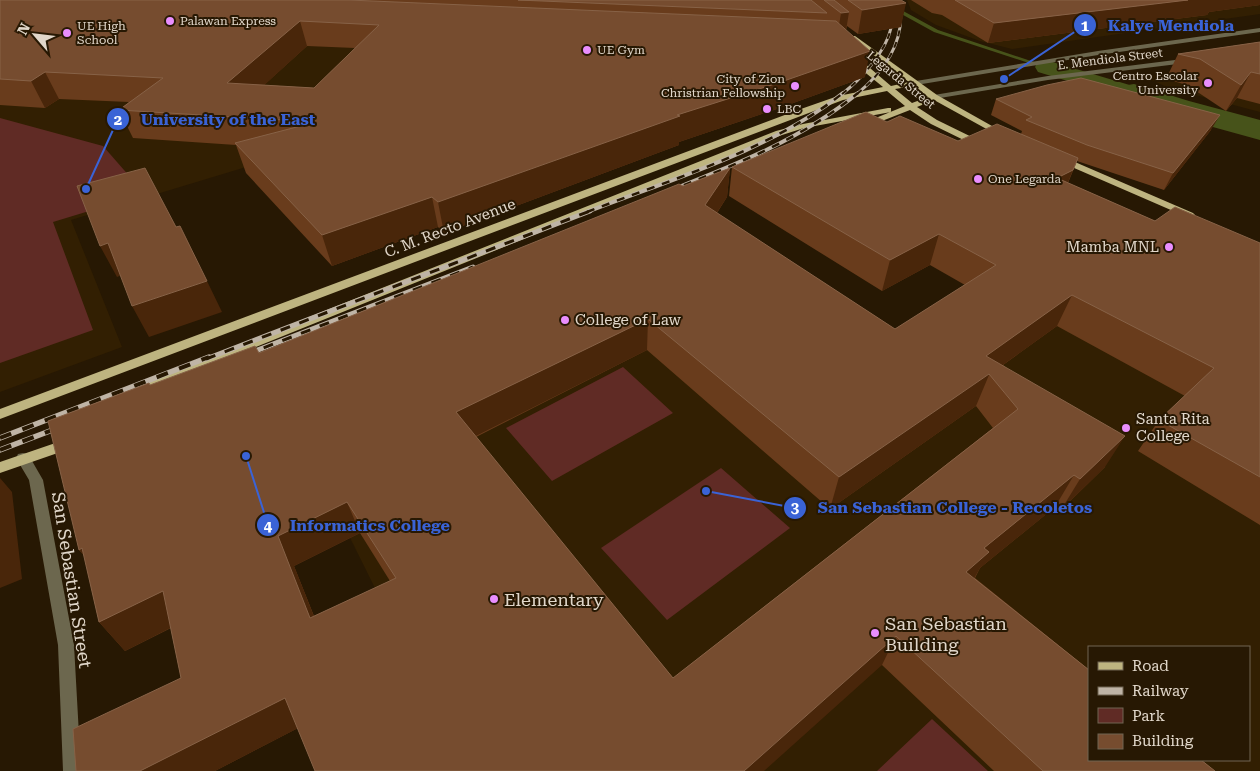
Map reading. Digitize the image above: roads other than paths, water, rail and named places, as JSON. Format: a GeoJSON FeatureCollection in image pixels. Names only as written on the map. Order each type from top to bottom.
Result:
{"type":"FeatureCollection","features":[{"type":"Feature","properties":{"kind":"main road","name":"Legarda Street"},"geometry":{"type":"LineString","coordinates":[[849,34],[934,98],[1010,137]]}},
{"type":"Feature","properties":{"kind":"main road","name":"Legarda Street"},"geometry":{"type":"LineString","coordinates":[[846,52],[910,106],[934,122],[988,148]]}},
{"type":"Feature","properties":{"kind":"main road","name":"C. M. Recto Avenue"},"geometry":{"type":"LineString","coordinates":[[0,414],[801,112],[841,98],[916,83]]}},
{"type":"Feature","properties":{"kind":"main road"},"geometry":{"type":"LineString","coordinates":[[853,130],[934,98]]}},
{"type":"Feature","properties":{"kind":"main road"},"geometry":{"type":"LineString","coordinates":[[124,395],[779,134],[803,126],[910,106]]}},
{"type":"Feature","properties":{"kind":"main road"},"geometry":{"type":"LineString","coordinates":[[1055,157],[1198,218]]}},
{"type":"Feature","properties":{"kind":"main road"},"geometry":{"type":"LineString","coordinates":[[23,458],[56,436]]}},
{"type":"Feature","properties":{"kind":"main road"},"geometry":{"type":"LineString","coordinates":[[0,468],[23,458],[78,440]]}},
{"type":"Feature","properties":{"kind":"street","name":"E. Mendiola Street"},"geometry":{"type":"LineString","coordinates":[[916,83],[1260,30]]}},
{"type":"Feature","properties":{"kind":"street","name":"E. Mendiola Street"},"geometry":{"type":"LineString","coordinates":[[934,98],[1048,78],[1203,58]]}},
{"type":"Feature","properties":{"kind":"street","name":"San Sebastian Street"},"geometry":{"type":"LineString","coordinates":[[23,458],[36,480],[66,645],[72,771]]}},
{"type":"Feature","properties":{"kind":"waterway"},"geometry":{"type":"LineString","coordinates":[[879,0],[936,31],[1046,67]]}},
{"type":"Feature","properties":{"kind":"waterway"},"geometry":{"type":"LineString","coordinates":[[1046,67],[1144,97]]}},
{"type":"Feature","properties":{"kind":"railway"},"geometry":{"type":"LineString","coordinates":[[842,94],[857,81],[884,46],[891,28],[888,0]]}},
{"type":"Feature","properties":{"kind":"railway"},"geometry":{"type":"LineString","coordinates":[[857,94],[877,75],[892,53],[900,28],[899,0]]}},
{"type":"Feature","properties":{"kind":"railway"},"geometry":{"type":"LineString","coordinates":[[587,212],[720,162],[753,147],[785,131],[843,93]]}},
{"type":"Feature","properties":{"kind":"railway"},"geometry":{"type":"LineString","coordinates":[[669,191],[767,150],[814,124],[858,93]]}},
{"type":"Feature","properties":{"kind":"railway"},"geometry":{"type":"LineString","coordinates":[[206,359],[590,211]]}},
{"type":"Feature","properties":{"kind":"railway"},"geometry":{"type":"LineString","coordinates":[[245,355],[473,267]]}},
{"type":"Feature","properties":{"kind":"railway"},"geometry":{"type":"LineString","coordinates":[[0,438],[209,357]]}},
{"type":"Feature","properties":{"kind":"railway"},"geometry":{"type":"LineString","coordinates":[[0,450],[63,426]]}},
{"type":"Feature","properties":{"kind":"place","name":"Palawan Express"},"geometry":{"type":"Point","coordinates":[170,21]}},
{"type":"Feature","properties":{"kind":"place","name":"UE High School"},"geometry":{"type":"Point","coordinates":[67,33]}},
{"type":"Feature","properties":{"kind":"place","name":"UE Gym"},"geometry":{"type":"Point","coordinates":[587,50]}},
{"type":"Feature","properties":{"kind":"place","name":"Kalye Mendiola"},"geometry":{"type":"Point","coordinates":[1004,79]}},
{"type":"Feature","properties":{"kind":"place","name":"Centro Escolar University"},"geometry":{"type":"Point","coordinates":[1208,83]}},
{"type":"Feature","properties":{"kind":"place","name":"City of Zion Christrian Fellowship"},"geometry":{"type":"Point","coordinates":[795,86]}},
{"type":"Feature","properties":{"kind":"place","name":"LBC"},"geometry":{"type":"Point","coordinates":[767,109]}},
{"type":"Feature","properties":{"kind":"place","name":"One Legarda"},"geometry":{"type":"Point","coordinates":[978,179]}},
{"type":"Feature","properties":{"kind":"place","name":"University of the East"},"geometry":{"type":"Point","coordinates":[86,189]}},
{"type":"Feature","properties":{"kind":"place","name":"Mamba MNL"},"geometry":{"type":"Point","coordinates":[1169,247]}},
{"type":"Feature","properties":{"kind":"place","name":"College of Law"},"geometry":{"type":"Point","coordinates":[565,320]}},
{"type":"Feature","properties":{"kind":"place","name":"Santa Rita College"},"geometry":{"type":"Point","coordinates":[1126,428]}},
{"type":"Feature","properties":{"kind":"place","name":"Informatics College"},"geometry":{"type":"Point","coordinates":[246,456]}},
{"type":"Feature","properties":{"kind":"place","name":"San Sebastian College - Recoletos"},"geometry":{"type":"Point","coordinates":[706,491]}},
{"type":"Feature","properties":{"kind":"place","name":"Elementary"},"geometry":{"type":"Point","coordinates":[494,599]}},
{"type":"Feature","properties":{"kind":"place","name":"San Sebastian Building"},"geometry":{"type":"Point","coordinates":[875,633]}}]}
